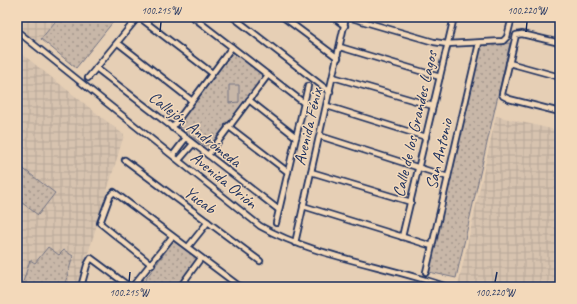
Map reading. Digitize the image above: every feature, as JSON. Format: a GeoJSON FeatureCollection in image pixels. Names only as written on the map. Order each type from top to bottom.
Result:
{"type":"FeatureCollection","features":[{"type":"Feature","properties":{"kind":"street"},"geometry":{"type":"LineString","coordinates":[[88,78],[138,17],[212,73]]}},
{"type":"Feature","properties":{"kind":"street"},"geometry":{"type":"LineString","coordinates":[[193,17],[304,103]]}},
{"type":"Feature","properties":{"kind":"street"},"geometry":{"type":"LineString","coordinates":[[234,17],[330,92]]}},
{"type":"Feature","properties":{"kind":"street"},"geometry":{"type":"LineString","coordinates":[[283,17],[338,58]]}},
{"type":"Feature","properties":{"kind":"street"},"geometry":{"type":"LineString","coordinates":[[333,17],[344,26]]}},
{"type":"Feature","properties":{"kind":"street"},"geometry":{"type":"LineString","coordinates":[[347,17],[447,44],[505,41],[512,17]]}},
{"type":"Feature","properties":{"kind":"street","name":"Avenida Fénix"},"geometry":{"type":"LineString","coordinates":[[294,243],[347,17]]}},
{"type":"Feature","properties":{"kind":"street","name":"Calle de los Grandes Lagos"},"geometry":{"type":"LineString","coordinates":[[402,237],[454,17]]}},
{"type":"Feature","properties":{"kind":"street","name":"Avenida Orión"},"geometry":{"type":"LineString","coordinates":[[17,31],[260,226],[294,243],[424,278],[444,286]]}},
{"type":"Feature","properties":{"kind":"street"},"geometry":{"type":"LineString","coordinates":[[560,43],[519,34],[515,37],[503,96],[509,99],[560,112]]}},
{"type":"Feature","properties":{"kind":"street"},"geometry":{"type":"LineString","coordinates":[[118,42],[191,100]]}},
{"type":"Feature","properties":{"kind":"street","name":"San Antonio"},"geometry":{"type":"LineString","coordinates":[[426,272],[479,43]]}},
{"type":"Feature","properties":{"kind":"street"},"geometry":{"type":"LineString","coordinates":[[340,47],[440,77]]}},
{"type":"Feature","properties":{"kind":"street"},"geometry":{"type":"LineString","coordinates":[[172,128],[191,100],[232,48]]}},
{"type":"Feature","properties":{"kind":"street"},"geometry":{"type":"LineString","coordinates":[[509,63],[560,77]]}},
{"type":"Feature","properties":{"kind":"street","name":"Callejón Andrómeda"},"geometry":{"type":"LineString","coordinates":[[96,68],[279,210]]}},
{"type":"Feature","properties":{"kind":"street"},"geometry":{"type":"LineString","coordinates":[[208,155],[228,126],[268,75]]}},
{"type":"Feature","properties":{"kind":"street"},"geometry":{"type":"LineString","coordinates":[[334,77],[433,106]]}},
{"type":"Feature","properties":{"kind":"street"},"geometry":{"type":"LineString","coordinates":[[276,223],[308,86]]}},
{"type":"Feature","properties":{"kind":"street"},"geometry":{"type":"LineString","coordinates":[[249,100],[296,137]]}},
{"type":"Feature","properties":{"kind":"street"},"geometry":{"type":"LineString","coordinates":[[327,106],[426,137]]}},
{"type":"Feature","properties":{"kind":"street"},"geometry":{"type":"LineString","coordinates":[[228,126],[288,172]]}},
{"type":"Feature","properties":{"kind":"street"},"geometry":{"type":"LineString","coordinates":[[320,136],[448,177]]}},
{"type":"Feature","properties":{"kind":"street"},"geometry":{"type":"LineString","coordinates":[[173,155],[186,138]]}},
{"type":"Feature","properties":{"kind":"street"},"geometry":{"type":"LineString","coordinates":[[179,160],[193,144]]}},
{"type":"Feature","properties":{"kind":"street","name":"Yucab"},"geometry":{"type":"LineString","coordinates":[[125,160],[260,261]]}},
{"type":"Feature","properties":{"kind":"street"},"geometry":{"type":"LineString","coordinates":[[311,172],[411,202]]}},
{"type":"Feature","properties":{"kind":"street"},"geometry":{"type":"LineString","coordinates":[[152,265],[100,223],[110,196],[116,192],[172,237],[188,247],[240,286]]}},
{"type":"Feature","properties":{"kind":"street"},"geometry":{"type":"LineString","coordinates":[[303,206],[432,246]]}},
{"type":"Feature","properties":{"kind":"street"},"geometry":{"type":"LineString","coordinates":[[188,247],[208,222]]}},
{"type":"Feature","properties":{"kind":"street"},"geometry":{"type":"LineString","coordinates":[[81,285],[87,265],[91,258],[131,287],[152,265],[172,237]]}},
{"type":"Feature","properties":{"kind":"street"},"geometry":{"type":"LineString","coordinates":[[182,286],[201,258]]}},
{"type":"Feature","properties":{"kind":"shaded area"},"geometry":{"type":"Polygon","coordinates":[[[17,17],[59,17],[38,43],[17,26],[17,17]]]}},
{"type":"Feature","properties":{"kind":"shaded area"},"geometry":{"type":"Polygon","coordinates":[[[59,17],[117,17],[76,68],[41,39],[59,17]]]}},
{"type":"Feature","properties":{"kind":"shaded area"},"geometry":{"type":"Polygon","coordinates":[[[510,43],[456,278],[429,272],[480,48],[482,45],[510,43]]]}},
{"type":"Feature","properties":{"kind":"shaded area"},"geometry":{"type":"Polygon","coordinates":[[[17,50],[124,135],[78,287],[26,287],[17,279],[17,50]]]}},
{"type":"Feature","properties":{"kind":"shaded area"},"geometry":{"type":"Polygon","coordinates":[[[233,51],[264,74],[264,77],[210,145],[205,146],[180,128],[178,123],[233,51]]]}},
{"type":"Feature","properties":{"kind":"shaded area"},"geometry":{"type":"Polygon","coordinates":[[[229,85],[239,85],[239,102],[229,103],[229,85]]]}},
{"type":"Feature","properties":{"kind":"shaded area"},"geometry":{"type":"Polygon","coordinates":[[[496,116],[560,131],[560,287],[458,286],[496,116]]]}},
{"type":"Feature","properties":{"kind":"shaded area"},"geometry":{"type":"Polygon","coordinates":[[[17,164],[55,193],[38,215],[17,199],[17,164]]]}},
{"type":"Feature","properties":{"kind":"shaded area"},"geometry":{"type":"Polygon","coordinates":[[[173,241],[198,259],[177,287],[140,287],[173,241]]]}},
{"type":"Feature","properties":{"kind":"shaded area"},"geometry":{"type":"Polygon","coordinates":[[[48,247],[59,255],[64,250],[73,256],[64,287],[29,287],[23,282],[30,260],[35,263],[48,247]]]}}]}
